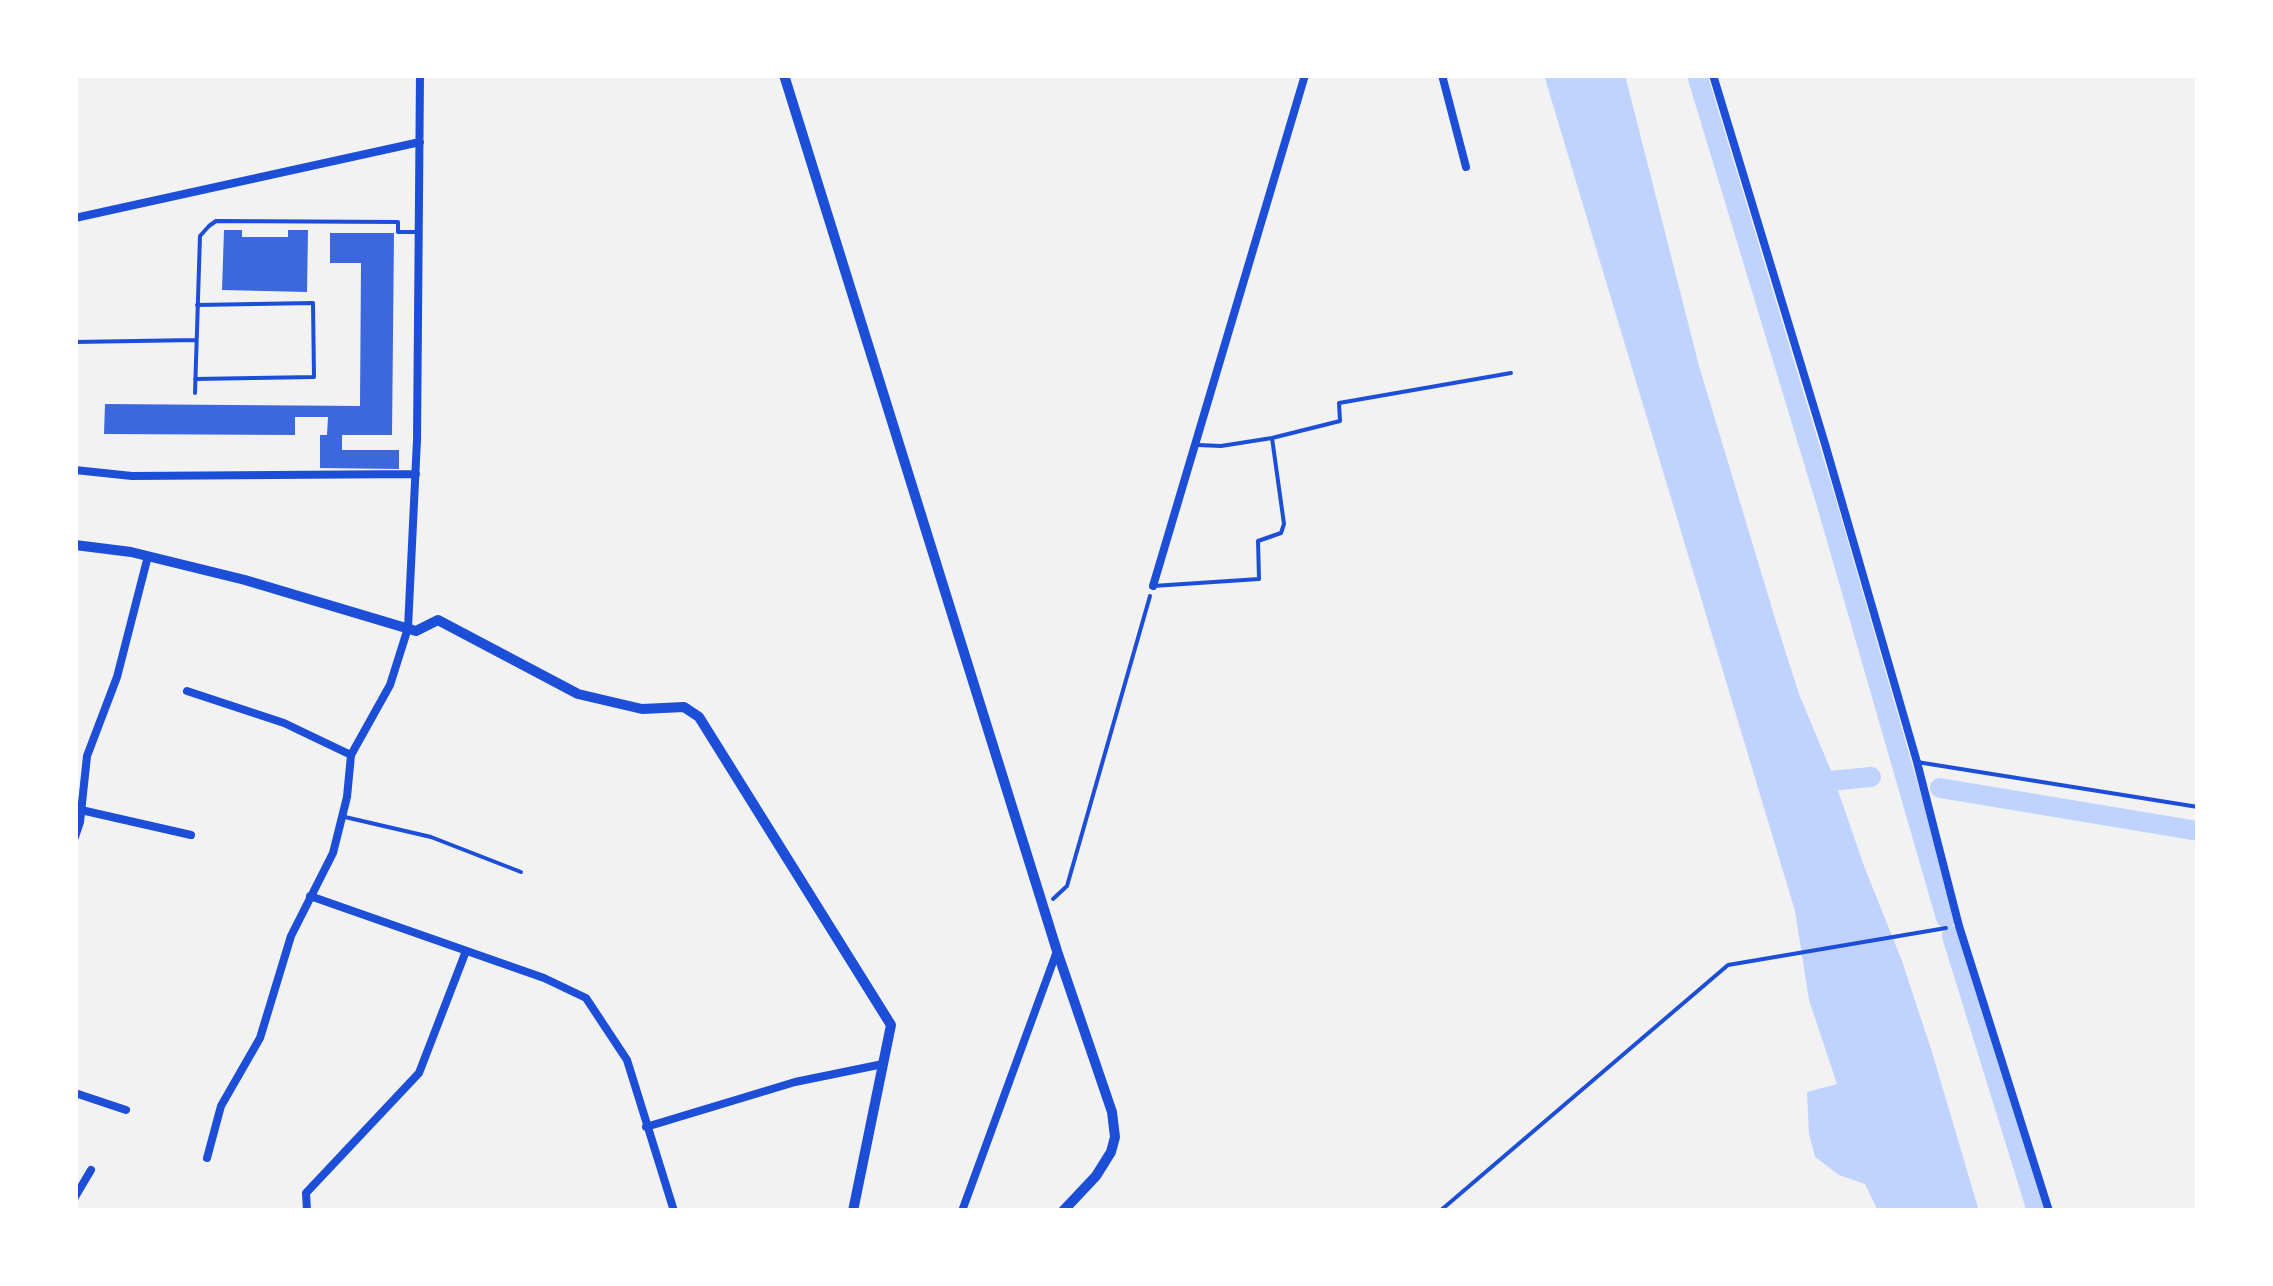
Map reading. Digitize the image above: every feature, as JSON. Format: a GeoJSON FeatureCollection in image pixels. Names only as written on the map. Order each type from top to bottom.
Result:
{"type":"FeatureCollection","features":[{"type":"Feature","properties":{"kind":"street"},"geometry":{"type":"LineString","coordinates":[[207,1158],[221,1106],[260,1038],[291,936],[333,853],[351,755],[390,685],[408,628],[416,474],[420,75]]}},
{"type":"Feature","properties":{"kind":"street"},"geometry":{"type":"LineString","coordinates":[[784,75],[1057,951],[1100,1074],[1115,1137],[1104,1165],[1062,1211]]}},
{"type":"Feature","properties":{"kind":"street"},"geometry":{"type":"LineString","coordinates":[[1153,586],[1305,75]]}},
{"type":"Feature","properties":{"kind":"street"},"geometry":{"type":"LineString","coordinates":[[1442,75],[1466,167]]}},
{"type":"Feature","properties":{"kind":"street"},"geometry":{"type":"LineString","coordinates":[[1713,75],[1917,762],[1959,926],[2048,1211]]}},
{"type":"Feature","properties":{"kind":"street"},"geometry":{"type":"LineString","coordinates":[[75,218],[420,142]]}},
{"type":"Feature","properties":{"kind":"street"},"geometry":{"type":"LineString","coordinates":[[75,470],[84,474],[132,476],[416,474]]}},
{"type":"Feature","properties":{"kind":"street"},"geometry":{"type":"LineString","coordinates":[[75,545],[148,556],[245,580],[416,631],[438,620],[578,694],[642,709],[684,706],[699,717],[891,1025],[854,1211]]}},
{"type":"Feature","properties":{"kind":"street"},"geometry":{"type":"LineString","coordinates":[[75,836],[87,756],[118,677],[148,556]]}},
{"type":"Feature","properties":{"kind":"street"},"geometry":{"type":"LineString","coordinates":[[187,691],[284,723],[351,755]]}},
{"type":"Feature","properties":{"kind":"street"},"geometry":{"type":"LineString","coordinates":[[81,810],[191,835]]}},
{"type":"Feature","properties":{"kind":"street"},"geometry":{"type":"LineString","coordinates":[[310,896],[544,978],[586,998],[627,1060],[674,1211]]}},
{"type":"Feature","properties":{"kind":"street"},"geometry":{"type":"LineString","coordinates":[[308,1211],[306,1194],[419,1072],[466,951]]}},
{"type":"Feature","properties":{"kind":"street"},"geometry":{"type":"LineString","coordinates":[[962,1211],[1057,951]]}},
{"type":"Feature","properties":{"kind":"street"},"geometry":{"type":"LineString","coordinates":[[646,1127],[795,1082],[882,1064]]}},
{"type":"Feature","properties":{"kind":"street"},"geometry":{"type":"LineString","coordinates":[[75,1093],[126,1110]]}},
{"type":"Feature","properties":{"kind":"street"},"geometry":{"type":"LineString","coordinates":[[75,1196],[91,1170]]}},
{"type":"Feature","properties":{"kind":"lane"},"geometry":{"type":"LineString","coordinates":[[195,393],[200,236],[216,221],[398,222],[398,232],[419,232]]}},
{"type":"Feature","properties":{"kind":"lane"},"geometry":{"type":"LineString","coordinates":[[195,379],[314,377],[314,302],[197,305]]}},
{"type":"Feature","properties":{"kind":"lane"},"geometry":{"type":"LineString","coordinates":[[75,342],[196,340]]}},
{"type":"Feature","properties":{"kind":"lane"},"geometry":{"type":"LineString","coordinates":[[1193,444],[1221,446],[1272,438],[1340,421],[1339,403],[1512,373]]}},
{"type":"Feature","properties":{"kind":"lane"},"geometry":{"type":"LineString","coordinates":[[1153,586],[1259,580],[1258,541],[1284,530],[1272,438]]}},
{"type":"Feature","properties":{"kind":"lane"},"geometry":{"type":"LineString","coordinates":[[1917,762],[2198,807]]}},
{"type":"Feature","properties":{"kind":"lane"},"geometry":{"type":"LineString","coordinates":[[342,816],[431,837],[521,872]]}},
{"type":"Feature","properties":{"kind":"path"},"geometry":{"type":"LineString","coordinates":[[1044,909],[1067,886],[1153,586]]}},
{"type":"Feature","properties":{"kind":"path"},"geometry":{"type":"LineString","coordinates":[[1440,1211],[1728,965],[1959,926]]}},
{"type":"Feature","properties":{"kind":"water"},"geometry":{"type":"Polygon","coordinates":[[[1544,75],[1625,75],[1699,366],[1777,625],[1799,694],[1902,961],[1979,1211],[1878,1211],[1865,1184],[1839,1175],[1815,1157],[1809,1134],[1807,1092],[1837,1084],[1809,1000],[1795,911],[1544,75]]]}},
{"type":"Feature","properties":{"kind":"building"},"geometry":{"type":"Polygon","coordinates":[[[224,230],[242,230],[242,237],[288,237],[288,230],[308,230],[307,292],[222,290],[224,230]]]}},
{"type":"Feature","properties":{"kind":"building"},"geometry":{"type":"Polygon","coordinates":[[[330,233],[394,233],[392,435],[342,435],[342,450],[399,450],[399,469],[320,468],[320,435],[327,435],[328,417],[295,417],[295,435],[104,434],[105,404],[360,406],[361,263],[330,263],[330,233]]]}},
{"type":"Feature","properties":{"kind":"waterway"},"geometry":{"type":"LineString","coordinates":[[1697,75],[1946,918]]}},
{"type":"Feature","properties":{"kind":"waterway"},"geometry":{"type":"LineString","coordinates":[[1808,783],[1871,777]]}},
{"type":"Feature","properties":{"kind":"waterway"},"geometry":{"type":"LineString","coordinates":[[1940,788],[2198,831]]}},
{"type":"Feature","properties":{"kind":"waterway"},"geometry":{"type":"LineString","coordinates":[[1952,936],[2037,1211]]}}]}
